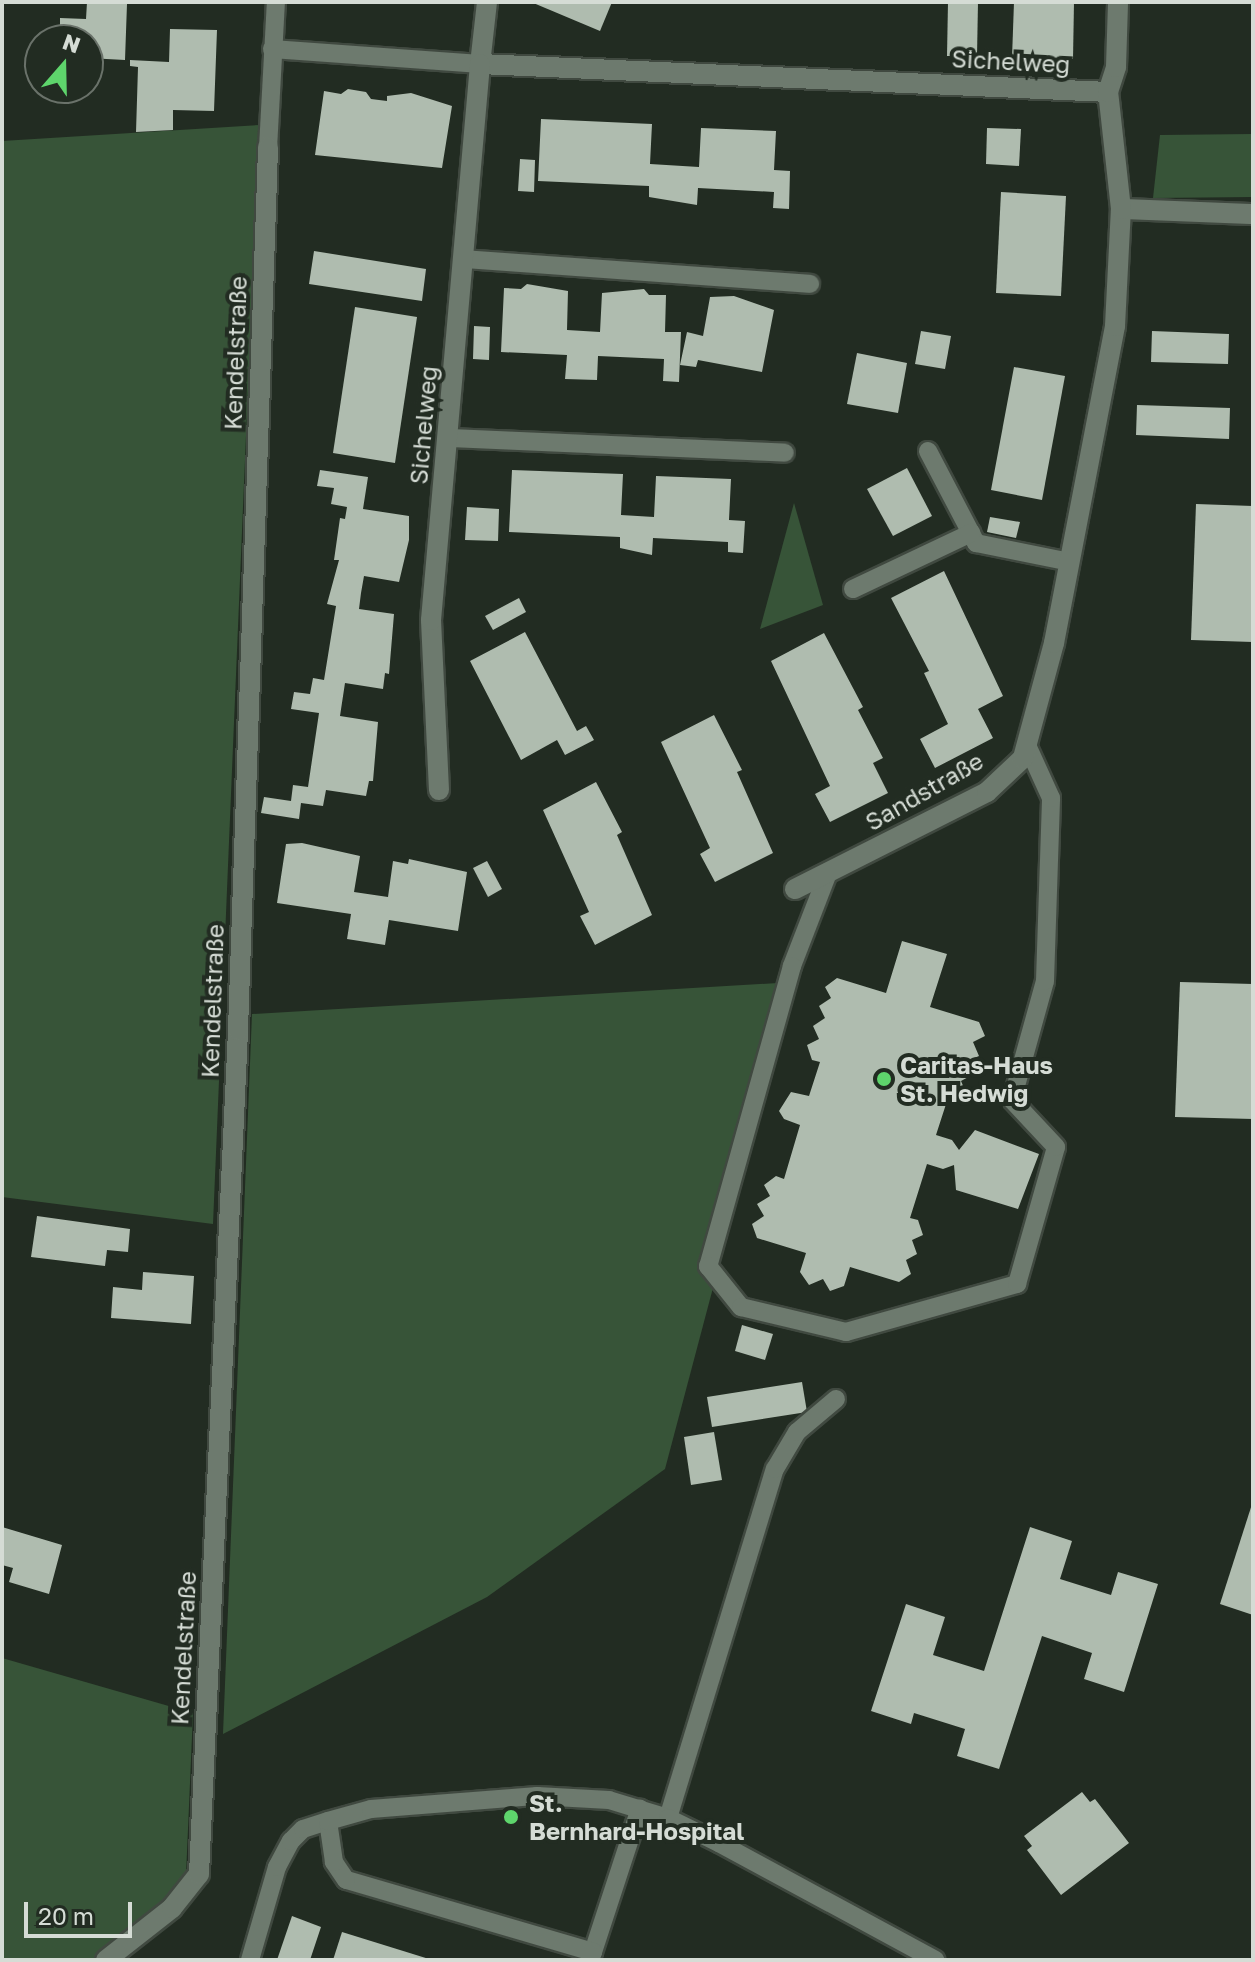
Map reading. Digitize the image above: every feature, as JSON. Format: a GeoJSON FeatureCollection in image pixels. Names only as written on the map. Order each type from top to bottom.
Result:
{"type":"FeatureCollection","features":[{"type":"Feature","properties":{"kind":"street","name":"Sichelweg"},"geometry":{"type":"LineString","coordinates":[[439,790],[431,620],[487,2]]}},
{"type":"Feature","properties":{"kind":"street","name":"Sandstraße"},"geometry":{"type":"LineString","coordinates":[[795,889],[987,792],[1023,758],[1070,562],[1115,326],[1121,209],[1108,92],[1116,67],[1118,2]]}},
{"type":"Feature","properties":{"kind":"street","name":"Sichelweg"},"geometry":{"type":"LineString","coordinates":[[480,64],[1108,92]]}},
{"type":"Feature","properties":{"kind":"street","name":"Kendelstraße"},"geometry":{"type":"LineString","coordinates":[[106,1960],[172,1908],[199,1874],[238,1030],[268,148]]}},
{"type":"Feature","properties":{"kind":"street"},"geometry":{"type":"LineString","coordinates":[[1121,209],[1253,214]]}},
{"type":"Feature","properties":{"kind":"lane","name":"Kendelstraße"},"geometry":{"type":"LineString","coordinates":[[268,148],[276,2]]}},
{"type":"Feature","properties":{"kind":"lane"},"geometry":{"type":"LineString","coordinates":[[272,49],[480,64]]}},
{"type":"Feature","properties":{"kind":"lane"},"geometry":{"type":"LineString","coordinates":[[464,259],[810,284]]}},
{"type":"Feature","properties":{"kind":"lane"},"geometry":{"type":"LineString","coordinates":[[448,438],[785,453]]}},
{"type":"Feature","properties":{"kind":"lane"},"geometry":{"type":"LineString","coordinates":[[928,451],[976,543],[1070,562]]}},
{"type":"Feature","properties":{"kind":"lane"},"geometry":{"type":"LineString","coordinates":[[853,589],[971,533]]}},
{"type":"Feature","properties":{"kind":"lane"},"geometry":{"type":"LineString","coordinates":[[828,873],[792,966],[708,1266],[741,1307],[846,1332],[1017,1284],[1056,1147],[1012,1100],[1045,981],[1051,798],[1027,745]]}},
{"type":"Feature","properties":{"kind":"lane"},"geometry":{"type":"LineString","coordinates":[[668,1818],[775,1469],[797,1432],[836,1399]]}},
{"type":"Feature","properties":{"kind":"lane"},"geometry":{"type":"LineString","coordinates":[[250,1960],[277,1867],[291,1841],[303,1829],[371,1809],[578,1795],[640,1808],[668,1818],[935,1960]]}},
{"type":"Feature","properties":{"kind":"lane"},"geometry":{"type":"LineString","coordinates":[[328,1821],[334,1862],[346,1880],[592,1956],[640,1808]]}},
{"type":"Feature","properties":{"kind":"green space"},"geometry":{"type":"Polygon","coordinates":[[[259,125],[213,1224],[2,1197],[2,141],[259,125]]]}},
{"type":"Feature","properties":{"kind":"green space"},"geometry":{"type":"Polygon","coordinates":[[[1253,134],[1253,197],[1153,198],[1160,135],[1253,134]]]}},
{"type":"Feature","properties":{"kind":"green space"},"geometry":{"type":"Polygon","coordinates":[[[794,503],[823,605],[760,629],[794,503]]]}},
{"type":"Feature","properties":{"kind":"green space"},"geometry":{"type":"Polygon","coordinates":[[[794,982],[665,1469],[487,1597],[223,1734],[252,1014],[794,982]]]}},
{"type":"Feature","properties":{"kind":"green space"},"geometry":{"type":"Polygon","coordinates":[[[2,1658],[193,1713],[186,1875],[178,1894],[94,1960],[2,1960],[2,1658]]]}},
{"type":"Feature","properties":{"kind":"building"},"geometry":{"type":"Polygon","coordinates":[[[87,2],[127,4],[125,60],[104,59],[104,24],[60,24],[60,18],[86,19],[87,2]]]}},
{"type":"Feature","properties":{"kind":"building"},"geometry":{"type":"Polygon","coordinates":[[[531,2],[612,2],[600,31],[531,2]]]}},
{"type":"Feature","properties":{"kind":"building"},"geometry":{"type":"Polygon","coordinates":[[[948,2],[978,2],[977,56],[947,56],[948,2]]]}},
{"type":"Feature","properties":{"kind":"building"},"geometry":{"type":"Polygon","coordinates":[[[1014,2],[1074,2],[1073,59],[1012,58],[1014,2]]]}},
{"type":"Feature","properties":{"kind":"building"},"geometry":{"type":"Polygon","coordinates":[[[170,29],[217,30],[214,111],[173,110],[173,130],[136,132],[138,67],[130,66],[130,60],[169,62],[170,29]]]}},
{"type":"Feature","properties":{"kind":"building"},"geometry":{"type":"Polygon","coordinates":[[[348,89],[366,92],[371,99],[387,101],[387,96],[411,93],[452,106],[442,168],[315,155],[324,91],[341,94],[348,89]]]}},
{"type":"Feature","properties":{"kind":"building"},"geometry":{"type":"Polygon","coordinates":[[[541,119],[652,124],[650,164],[699,167],[701,128],[776,131],[774,170],[790,171],[789,209],[773,208],[774,192],[698,188],[697,205],[649,197],[649,186],[538,181],[541,119]]]}},
{"type":"Feature","properties":{"kind":"building"},"geometry":{"type":"Polygon","coordinates":[[[987,128],[1021,129],[1019,166],[986,164],[987,128]]]}},
{"type":"Feature","properties":{"kind":"building"},"geometry":{"type":"Polygon","coordinates":[[[520,159],[535,160],[534,192],[518,191],[520,159]]]}},
{"type":"Feature","properties":{"kind":"building"},"geometry":{"type":"Polygon","coordinates":[[[1001,192],[1066,196],[1061,296],[996,293],[1001,192]]]}},
{"type":"Feature","properties":{"kind":"building"},"geometry":{"type":"Polygon","coordinates":[[[314,251],[426,269],[422,301],[309,284],[314,251]]]}},
{"type":"Feature","properties":{"kind":"building"},"geometry":{"type":"Polygon","coordinates":[[[527,284],[568,291],[567,330],[600,332],[602,293],[644,289],[649,295],[666,295],[665,332],[681,332],[679,382],[663,381],[664,359],[598,356],[597,380],[565,379],[567,355],[501,352],[504,288],[521,289],[527,284]]]}},
{"type":"Feature","properties":{"kind":"building"},"geometry":{"type":"Polygon","coordinates":[[[734,296],[774,310],[762,372],[698,360],[696,367],[680,365],[687,332],[703,336],[710,297],[734,296]]]}},
{"type":"Feature","properties":{"kind":"building"},"geometry":{"type":"Polygon","coordinates":[[[355,307],[417,317],[395,463],[333,453],[355,307]]]}},
{"type":"Feature","properties":{"kind":"building"},"geometry":{"type":"Polygon","coordinates":[[[474,326],[490,327],[489,360],[473,359],[474,326]]]}},
{"type":"Feature","properties":{"kind":"building"},"geometry":{"type":"Polygon","coordinates":[[[921,331],[951,336],[945,369],[915,364],[921,331]]]}},
{"type":"Feature","properties":{"kind":"building"},"geometry":{"type":"Polygon","coordinates":[[[1152,331],[1229,334],[1228,364],[1151,362],[1152,331]]]}},
{"type":"Feature","properties":{"kind":"building"},"geometry":{"type":"Polygon","coordinates":[[[857,353],[907,363],[898,413],[847,404],[857,353]]]}},
{"type":"Feature","properties":{"kind":"building"},"geometry":{"type":"Polygon","coordinates":[[[1014,367],[1065,376],[1042,500],[991,490],[1014,367]]]}},
{"type":"Feature","properties":{"kind":"building"},"geometry":{"type":"Polygon","coordinates":[[[1137,405],[1230,408],[1229,439],[1136,435],[1137,405]]]}},
{"type":"Feature","properties":{"kind":"building"},"geometry":{"type":"Polygon","coordinates":[[[907,468],[932,516],[893,536],[867,489],[907,468]]]}},
{"type":"Feature","properties":{"kind":"building"},"geometry":{"type":"Polygon","coordinates":[[[320,470],[368,477],[363,509],[409,516],[409,540],[399,582],[364,576],[361,593],[359,609],[394,614],[389,674],[385,673],[383,689],[345,683],[340,716],[378,722],[373,781],[369,781],[366,796],[326,790],[323,806],[301,803],[299,819],[261,813],[264,797],[291,801],[293,785],[308,787],[319,713],[291,709],[294,692],[310,694],[313,678],[324,680],[336,606],[327,604],[339,560],[334,560],[340,518],[345,519],[347,507],[331,504],[334,488],[317,486],[320,470]]]}},
{"type":"Feature","properties":{"kind":"building"},"geometry":{"type":"Polygon","coordinates":[[[512,470],[623,474],[621,515],[654,517],[656,476],[731,479],[729,520],[745,521],[743,553],[728,552],[728,542],[653,538],[652,555],[620,548],[620,537],[509,532],[512,470]]]}},
{"type":"Feature","properties":{"kind":"building"},"geometry":{"type":"Polygon","coordinates":[[[1196,504],[1253,506],[1253,642],[1191,640],[1196,504]]]}},
{"type":"Feature","properties":{"kind":"building"},"geometry":{"type":"Polygon","coordinates":[[[467,507],[499,509],[498,541],[465,540],[467,507]]]}},
{"type":"Feature","properties":{"kind":"building"},"geometry":{"type":"Polygon","coordinates":[[[990,517],[1020,522],[1016,538],[987,532],[990,517]]]}},
{"type":"Feature","properties":{"kind":"building"},"geometry":{"type":"Polygon","coordinates":[[[944,571],[1003,696],[978,709],[993,738],[935,768],[920,739],[948,724],[924,673],[929,671],[891,598],[944,571]]]}},
{"type":"Feature","properties":{"kind":"building"},"geometry":{"type":"Polygon","coordinates":[[[519,598],[526,612],[493,630],[485,616],[519,598]]]}},
{"type":"Feature","properties":{"kind":"building"},"geometry":{"type":"Polygon","coordinates":[[[525,632],[577,731],[586,726],[594,740],[565,755],[557,740],[521,760],[470,661],[525,632]]]}},
{"type":"Feature","properties":{"kind":"building"},"geometry":{"type":"Polygon","coordinates":[[[824,633],[863,707],[858,710],[883,758],[873,763],[888,793],[830,822],[815,794],[830,786],[771,661],[824,633]]]}},
{"type":"Feature","properties":{"kind":"building"},"geometry":{"type":"Polygon","coordinates":[[[714,715],[742,770],[737,772],[773,853],[715,882],[700,854],[710,848],[661,742],[714,715]]]}},
{"type":"Feature","properties":{"kind":"building"},"geometry":{"type":"Polygon","coordinates":[[[596,782],[622,832],[617,835],[652,915],[595,945],[580,916],[589,912],[543,810],[596,782]]]}},
{"type":"Feature","properties":{"kind":"building"},"geometry":{"type":"Polygon","coordinates":[[[302,843],[360,856],[354,892],[388,897],[393,861],[408,864],[409,859],[467,872],[458,931],[389,920],[385,945],[347,939],[351,914],[277,903],[286,844],[302,843]]]}},
{"type":"Feature","properties":{"kind":"building"},"geometry":{"type":"Polygon","coordinates":[[[487,861],[502,889],[488,897],[473,868],[487,861]]]}},
{"type":"Feature","properties":{"kind":"building"},"geometry":{"type":"Polygon","coordinates":[[[902,941],[947,954],[930,1007],[979,1022],[985,1036],[973,1042],[979,1056],[967,1061],[972,1075],[961,1081],[967,1095],[954,1103],[947,1101],[936,1135],[952,1140],[959,1150],[975,1130],[1039,1154],[1018,1209],[956,1190],[954,1165],[943,1169],[927,1164],[910,1218],[918,1220],[923,1235],[912,1240],[917,1254],[906,1260],[911,1274],[899,1282],[850,1267],[844,1286],[830,1291],[823,1279],[809,1285],[800,1272],[806,1253],[757,1238],[752,1224],[764,1216],[757,1204],[770,1196],[764,1185],[776,1176],[784,1179],[800,1125],[784,1119],[779,1111],[791,1092],[809,1096],[820,1062],[812,1060],[807,1045],[819,1039],[813,1026],[825,1018],[819,1006],[831,998],[825,987],[837,978],[886,993],[902,941]]]}},
{"type":"Feature","properties":{"kind":"building"},"geometry":{"type":"Polygon","coordinates":[[[1180,982],[1253,984],[1253,1119],[1175,1117],[1180,982]]]}},
{"type":"Feature","properties":{"kind":"building"},"geometry":{"type":"Polygon","coordinates":[[[37,1216],[130,1229],[128,1252],[107,1250],[105,1266],[31,1257],[37,1216]]]}},
{"type":"Feature","properties":{"kind":"building"},"geometry":{"type":"Polygon","coordinates":[[[143,1272],[194,1276],[191,1324],[111,1318],[113,1287],[142,1290],[143,1272]]]}},
{"type":"Feature","properties":{"kind":"building"},"geometry":{"type":"Polygon","coordinates":[[[742,1325],[773,1334],[765,1360],[735,1351],[742,1325]]]}},
{"type":"Feature","properties":{"kind":"building"},"geometry":{"type":"Polygon","coordinates":[[[802,1382],[807,1412],[712,1427],[707,1397],[802,1382]]]}},
{"type":"Feature","properties":{"kind":"building"},"geometry":{"type":"Polygon","coordinates":[[[714,1432],[722,1480],[691,1485],[684,1437],[714,1432]]]}},
{"type":"Feature","properties":{"kind":"building"},"geometry":{"type":"Polygon","coordinates":[[[1253,1501],[1253,1615],[1220,1604],[1253,1501]]]}},
{"type":"Feature","properties":{"kind":"building"},"geometry":{"type":"Polygon","coordinates":[[[2,1527],[62,1545],[49,1594],[9,1582],[13,1568],[2,1565],[2,1527]]]}},
{"type":"Feature","properties":{"kind":"building"},"geometry":{"type":"Polygon","coordinates":[[[1030,1527],[1072,1541],[1060,1579],[1111,1595],[1118,1572],[1158,1584],[1124,1692],[1084,1679],[1092,1653],[1042,1636],[999,1769],[957,1756],[965,1729],[914,1713],[911,1724],[871,1711],[906,1604],[945,1617],[933,1655],[984,1671],[1030,1527]]]}},
{"type":"Feature","properties":{"kind":"building"},"geometry":{"type":"Polygon","coordinates":[[[1082,1792],[1090,1802],[1095,1799],[1129,1843],[1061,1895],[1027,1850],[1032,1846],[1024,1836],[1082,1792]]]}},
{"type":"Feature","properties":{"kind":"building"},"geometry":{"type":"Polygon","coordinates":[[[292,1916],[321,1927],[310,1960],[277,1960],[292,1916]]]}},
{"type":"Feature","properties":{"kind":"building"},"geometry":{"type":"Polygon","coordinates":[[[342,1932],[429,1959],[429,1960],[333,1960],[342,1932]]]}},
{"type":"Feature","properties":{"kind":"place","name":"Caritas-Haus St. Hedwig"},"geometry":{"type":"Point","coordinates":[884,1079]}},
{"type":"Feature","properties":{"kind":"place","name":"St. Bernhard-Hospital"},"geometry":{"type":"Point","coordinates":[511,1817]}}]}
